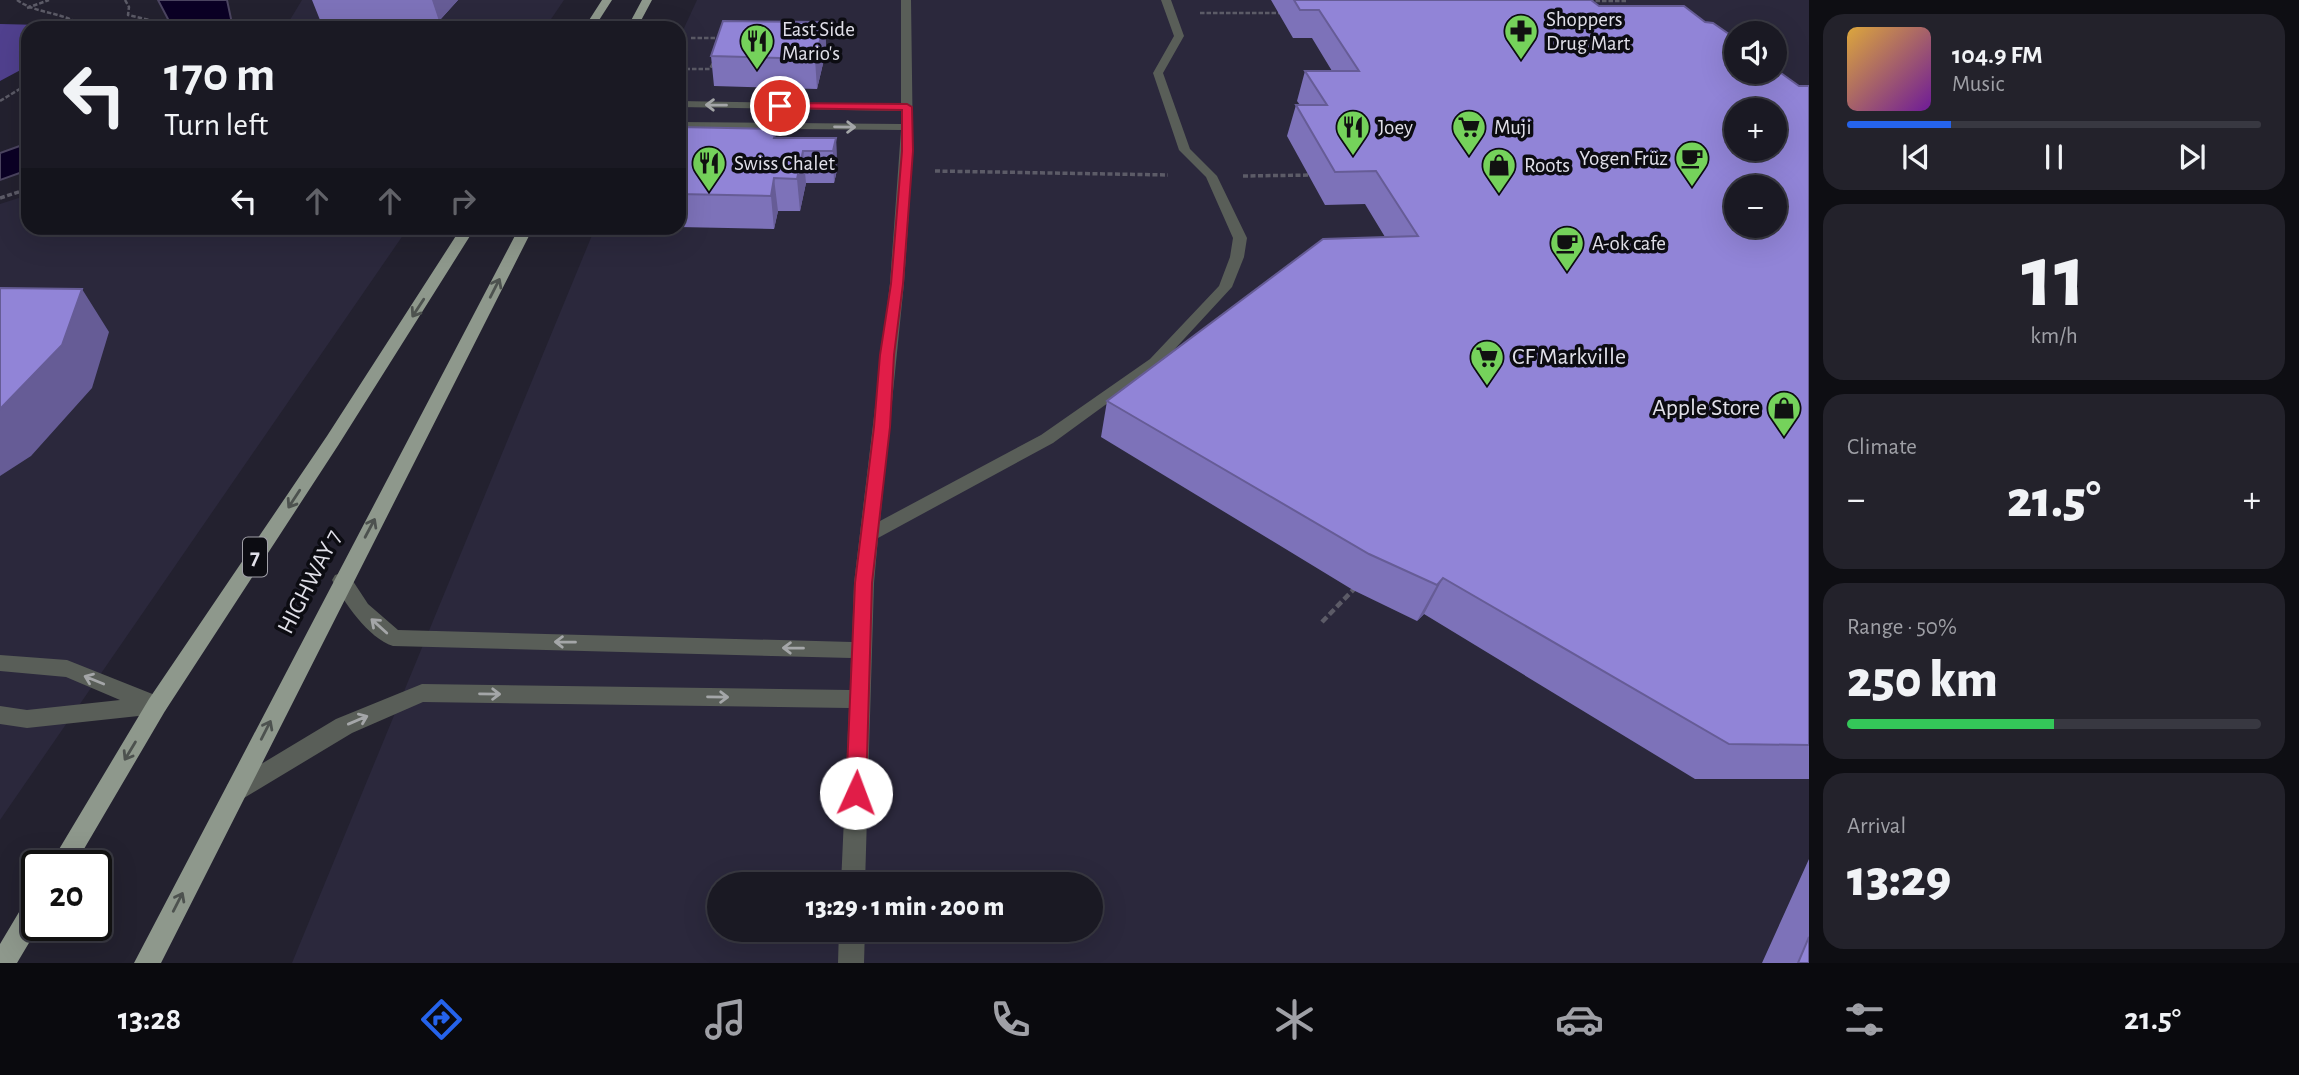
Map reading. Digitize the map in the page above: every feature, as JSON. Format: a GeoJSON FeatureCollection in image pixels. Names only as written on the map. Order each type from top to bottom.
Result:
{"type":"FeatureCollection","features":[{"type":"Feature","properties":{"kind":"main road"},"geometry":{"type":"LineString","coordinates":[[594,21],[607,0]]}},
{"type":"Feature","properties":{"kind":"main road"},"geometry":{"type":"LineString","coordinates":[[636,21],[647,0]]}},
{"type":"Feature","properties":{"kind":"main road","name":"7"},"geometry":{"type":"LineString","coordinates":[[71,850],[157,705],[333,440],[464,235]]}},
{"type":"Feature","properties":{"kind":"main road","name":"HIGHWAY 7"},"geometry":{"type":"LineString","coordinates":[[147,963],[342,580],[522,235]]}},
{"type":"Feature","properties":{"kind":"main road"},"geometry":{"type":"LineString","coordinates":[[2,963],[21,932]]}},
{"type":"Feature","properties":{"kind":"lane"},"geometry":{"type":"LineString","coordinates":[[853,872],[861,650],[869,535],[897,284],[908,127],[906,0]]}},
{"type":"Feature","properties":{"kind":"lane"},"geometry":{"type":"LineString","coordinates":[[869,535],[1047,439],[1154,362],[1225,288],[1237,257],[1240,238],[1211,176],[1185,150],[1158,73],[1179,36],[1166,0]]}},
{"type":"Feature","properties":{"kind":"lane"},"geometry":{"type":"LineString","coordinates":[[686,104],[907,107]]}},
{"type":"Feature","properties":{"kind":"lane"},"geometry":{"type":"LineString","coordinates":[[686,125],[908,127]]}},
{"type":"Feature","properties":{"kind":"lane"},"geometry":{"type":"LineString","coordinates":[[342,580],[360,609],[393,638],[861,650]]}},
{"type":"Feature","properties":{"kind":"lane"},"geometry":{"type":"LineString","coordinates":[[0,663],[67,669],[157,705]]}},
{"type":"Feature","properties":{"kind":"lane"},"geometry":{"type":"LineString","coordinates":[[236,791],[344,726],[422,693],[859,699]]}},
{"type":"Feature","properties":{"kind":"lane"},"geometry":{"type":"LineString","coordinates":[[0,715],[27,719],[157,705]]}},
{"type":"Feature","properties":{"kind":"lane"},"geometry":{"type":"LineString","coordinates":[[851,963],[852,942]]}},
{"type":"Feature","properties":{"kind":"path"},"geometry":{"type":"LineString","coordinates":[[17,0],[26,8],[68,16],[75,21]]}},
{"type":"Feature","properties":{"kind":"path"},"geometry":{"type":"LineString","coordinates":[[26,8],[49,0]]}},
{"type":"Feature","properties":{"kind":"path"},"geometry":{"type":"LineString","coordinates":[[125,0],[129,7],[128,15],[149,21]]}},
{"type":"Feature","properties":{"kind":"path"},"geometry":{"type":"LineString","coordinates":[[1585,10],[1590,0],[1626,1]]}},
{"type":"Feature","properties":{"kind":"path"},"geometry":{"type":"LineString","coordinates":[[1170,13],[1292,13]]}},
{"type":"Feature","properties":{"kind":"path"},"geometry":{"type":"LineString","coordinates":[[691,38],[724,38],[719,49]]}},
{"type":"Feature","properties":{"kind":"path"},"geometry":{"type":"LineString","coordinates":[[686,69],[710,69],[715,59]]}},
{"type":"Feature","properties":{"kind":"path"},"geometry":{"type":"LineString","coordinates":[[0,101],[21,88]]}},
{"type":"Feature","properties":{"kind":"path"},"geometry":{"type":"LineString","coordinates":[[8,96],[21,91]]}},
{"type":"Feature","properties":{"kind":"path"},"geometry":{"type":"LineString","coordinates":[[934,171],[1211,176],[1322,175]]}},
{"type":"Feature","properties":{"kind":"path"},"geometry":{"type":"LineString","coordinates":[[0,198],[21,192]]}},
{"type":"Feature","properties":{"kind":"path"},"geometry":{"type":"LineString","coordinates":[[1322,622],[1363,580]]}},
{"type":"Feature","properties":{"kind":"shaded area"},"geometry":{"type":"Polygon","coordinates":[[[158,0],[227,0],[232,21],[168,21],[158,0]]]}},
{"type":"Feature","properties":{"kind":"shaded area"},"geometry":{"type":"Polygon","coordinates":[[[302,0],[564,0],[550,21],[289,21],[302,0]]]}},
{"type":"Feature","properties":{"kind":"shaded area"},"geometry":{"type":"Polygon","coordinates":[[[697,0],[1809,0],[1809,963],[292,963],[592,235],[686,235],[686,24],[697,0]]]}},
{"type":"Feature","properties":{"kind":"shaded area"},"geometry":{"type":"Polygon","coordinates":[[[0,24],[21,24],[21,70],[0,81],[0,24]]]}},
{"type":"Feature","properties":{"kind":"shaded area"},"geometry":{"type":"Polygon","coordinates":[[[21,146],[21,172],[0,180],[0,153],[21,146]]]}},
{"type":"Feature","properties":{"kind":"shaded area"},"geometry":{"type":"Polygon","coordinates":[[[21,197],[21,235],[403,235],[0,820],[0,204],[21,197]]]}},
{"type":"Feature","properties":{"kind":"building","name":"CF Markville"},"geometry":{"type":"Polygon","coordinates":[[[1294,0],[1591,0],[1599,6],[1684,6],[1705,22],[1713,23],[1724,31],[1724,84],[1787,84],[1787,77],[1799,86],[1809,86],[1809,745],[1729,744],[1443,578],[1437,585],[1369,554],[1107,401],[1323,239],[1418,236],[1376,171],[1335,172],[1296,105],[1327,105],[1305,71],[1359,71],[1319,10],[1300,10],[1294,0]]]}},
{"type":"Feature","properties":{"kind":"building"},"geometry":{"type":"Polygon","coordinates":[[[723,21],[825,22],[815,59],[711,56],[723,21]]]}},
{"type":"Feature","properties":{"kind":"building"},"geometry":{"type":"Polygon","coordinates":[[[686,127],[777,129],[774,138],[836,138],[833,151],[803,151],[797,179],[774,178],[771,196],[686,194],[686,127]]]}},
{"type":"Feature","properties":{"kind":"building"},"geometry":{"type":"Polygon","coordinates":[[[0,288],[82,289],[62,345],[0,409],[0,288]]]}},
{"type":"Feature","properties":{"kind":"building"},"geometry":{"type":"Polygon","coordinates":[[[1809,937],[1809,963],[1798,963],[1809,937]]]}},
{"type":"Feature","properties":{"kind":"place","name":"Shoppers Drug Mart"},"geometry":{"type":"Point","coordinates":[1521,61]}},
{"type":"Feature","properties":{"kind":"place","name":"East Side Mario's"},"geometry":{"type":"Point","coordinates":[757,71]}},
{"type":"Feature","properties":{"kind":"place","name":"Joey"},"geometry":{"type":"Point","coordinates":[1353,157]}},
{"type":"Feature","properties":{"kind":"place","name":"Muji"},"geometry":{"type":"Point","coordinates":[1469,157]}},
{"type":"Feature","properties":{"kind":"place","name":"Yogen Früz"},"geometry":{"type":"Point","coordinates":[1692,188]}},
{"type":"Feature","properties":{"kind":"place","name":"Swiss Chalet"},"geometry":{"type":"Point","coordinates":[709,193]}},
{"type":"Feature","properties":{"kind":"place","name":"Roots"},"geometry":{"type":"Point","coordinates":[1499,195]}},
{"type":"Feature","properties":{"kind":"place","name":"A-ok cafe"},"geometry":{"type":"Point","coordinates":[1567,273]}},
{"type":"Feature","properties":{"kind":"place","name":"CF Markville"},"geometry":{"type":"Point","coordinates":[1487,387]}},
{"type":"Feature","properties":{"kind":"place","name":"Apple Store"},"geometry":{"type":"Point","coordinates":[1784,438]}},
{"type":"Feature","properties":{"kind":"route"},"geometry":{"type":"LineString","coordinates":[[780,106],[907,107],[907,151],[897,284],[887,355],[882,427],[864,583],[856,793]]}}]}
